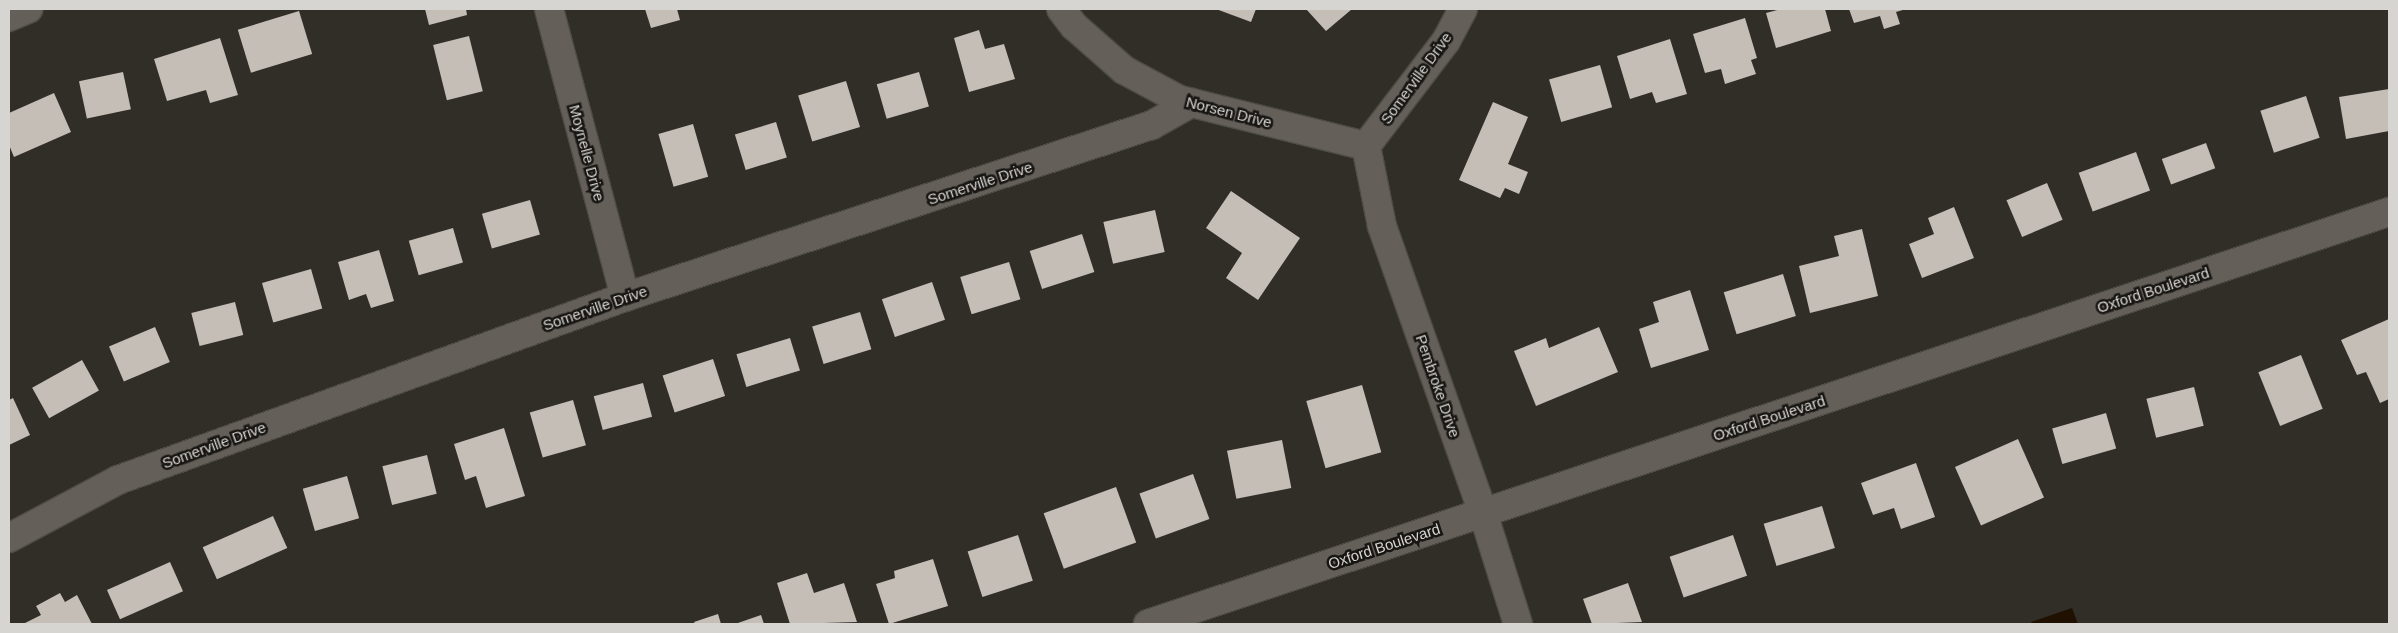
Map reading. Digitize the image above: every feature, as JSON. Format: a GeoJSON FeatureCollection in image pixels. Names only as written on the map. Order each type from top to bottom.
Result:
{"type":"FeatureCollection","features":[{"type":"Feature","properties":{"kind":"street"},"geometry":{"type":"LineString","coordinates":[[9,18],[28,9]]}},
{"type":"Feature","properties":{"kind":"street","name":"Moynelle Drive"},"geometry":{"type":"LineString","coordinates":[[549,9],[625,297]]}},
{"type":"Feature","properties":{"kind":"street","name":"Norsen Drive"},"geometry":{"type":"LineString","coordinates":[[1061,9],[1074,26],[1124,70],[1191,103],[1366,146]]}},
{"type":"Feature","properties":{"kind":"street","name":"Somerville Drive"},"geometry":{"type":"LineString","coordinates":[[1366,146],[1446,41],[1463,9]]}},
{"type":"Feature","properties":{"kind":"street","name":"Somerville Drive"},"geometry":{"type":"LineString","coordinates":[[9,538],[118,480],[625,297],[1152,125],[1191,103]]}},
{"type":"Feature","properties":{"kind":"street","name":"Pembroke Drive"},"geometry":{"type":"LineString","coordinates":[[1366,146],[1382,226],[1483,513],[1518,624]]}},
{"type":"Feature","properties":{"kind":"street","name":"Oxford Boulevard"},"geometry":{"type":"LineString","coordinates":[[1148,624],[2389,212]]}},
{"type":"Feature","properties":{"kind":"shaded area"},"geometry":{"type":"Polygon","coordinates":[[[2072,608],[2078,624],[2032,624],[2031,622],[2072,608]]]}},
{"type":"Feature","properties":{"kind":"building"},"geometry":{"type":"Polygon","coordinates":[[[425,9],[466,9],[467,15],[429,25],[425,9]]]}},
{"type":"Feature","properties":{"kind":"building"},"geometry":{"type":"Polygon","coordinates":[[[645,9],[677,9],[680,20],[651,28],[645,9]]]}},
{"type":"Feature","properties":{"kind":"building"},"geometry":{"type":"Polygon","coordinates":[[[1216,9],[1256,9],[1251,22],[1216,9]]]}},
{"type":"Feature","properties":{"kind":"building"},"geometry":{"type":"Polygon","coordinates":[[[1306,9],[1352,9],[1326,31],[1306,9]]]}},
{"type":"Feature","properties":{"kind":"building"},"geometry":{"type":"Polygon","coordinates":[[[1781,9],[1825,9],[1831,31],[1776,48],[1766,13],[1781,9]]]}},
{"type":"Feature","properties":{"kind":"building"},"geometry":{"type":"Polygon","coordinates":[[[1849,9],[1906,9],[1896,12],[1900,24],[1884,29],[1880,16],[1854,23],[1849,9]]]}},
{"type":"Feature","properties":{"kind":"building"},"geometry":{"type":"Polygon","coordinates":[[[299,11],[312,54],[251,73],[238,30],[299,11]]]}},
{"type":"Feature","properties":{"kind":"building"},"geometry":{"type":"Polygon","coordinates":[[[1745,18],[1757,58],[1751,60],[1756,74],[1725,84],[1721,69],[1705,73],[1693,34],[1745,18]]]}},
{"type":"Feature","properties":{"kind":"building"},"geometry":{"type":"Polygon","coordinates":[[[979,30],[985,49],[1004,44],[1015,79],[969,92],[954,38],[979,30]]]}},
{"type":"Feature","properties":{"kind":"building"},"geometry":{"type":"Polygon","coordinates":[[[469,36],[483,91],[447,100],[433,45],[469,36]]]}},
{"type":"Feature","properties":{"kind":"building"},"geometry":{"type":"Polygon","coordinates":[[[220,38],[238,95],[210,103],[206,90],[167,101],[154,59],[220,38]]]}},
{"type":"Feature","properties":{"kind":"building"},"geometry":{"type":"Polygon","coordinates":[[[1670,39],[1687,94],[1656,103],[1652,92],[1630,99],[1617,56],[1670,39]]]}},
{"type":"Feature","properties":{"kind":"building"},"geometry":{"type":"Polygon","coordinates":[[[1600,65],[1612,107],[1561,122],[1549,80],[1600,65]]]}},
{"type":"Feature","properties":{"kind":"building"},"geometry":{"type":"Polygon","coordinates":[[[123,72],[131,109],[87,119],[79,81],[123,72]]]}},
{"type":"Feature","properties":{"kind":"building"},"geometry":{"type":"Polygon","coordinates":[[[919,72],[929,107],[887,119],[877,84],[919,72]]]}},
{"type":"Feature","properties":{"kind":"building"},"geometry":{"type":"Polygon","coordinates":[[[846,81],[860,127],[812,142],[798,96],[846,81]]]}},
{"type":"Feature","properties":{"kind":"building"},"geometry":{"type":"Polygon","coordinates":[[[2389,89],[2389,131],[2346,139],[2339,97],[2389,89]]]}},
{"type":"Feature","properties":{"kind":"building"},"geometry":{"type":"Polygon","coordinates":[[[54,93],[71,132],[14,157],[9,145],[9,113],[54,93]]]}},
{"type":"Feature","properties":{"kind":"building"},"geometry":{"type":"Polygon","coordinates":[[[2306,96],[2320,138],[2274,153],[2260,111],[2306,96]]]}},
{"type":"Feature","properties":{"kind":"building"},"geometry":{"type":"Polygon","coordinates":[[[1493,102],[1528,117],[1508,164],[1528,172],[1519,194],[1505,188],[1500,198],[1459,180],[1493,102]]]}},
{"type":"Feature","properties":{"kind":"building"},"geometry":{"type":"Polygon","coordinates":[[[776,122],[787,157],[746,170],[735,135],[776,122]]]}},
{"type":"Feature","properties":{"kind":"building"},"geometry":{"type":"Polygon","coordinates":[[[693,124],[708,177],[674,187],[658,134],[693,124]]]}},
{"type":"Feature","properties":{"kind":"building"},"geometry":{"type":"Polygon","coordinates":[[[2206,143],[2215,168],[2171,184],[2162,159],[2206,143]]]}},
{"type":"Feature","properties":{"kind":"building"},"geometry":{"type":"Polygon","coordinates":[[[2136,152],[2150,191],[2093,211],[2079,173],[2136,152]]]}},
{"type":"Feature","properties":{"kind":"building"},"geometry":{"type":"Polygon","coordinates":[[[2047,183],[2063,220],[2022,237],[2006,200],[2047,183]]]}},
{"type":"Feature","properties":{"kind":"building"},"geometry":{"type":"Polygon","coordinates":[[[1231,191],[1300,238],[1258,300],[1226,278],[1242,253],[1206,228],[1231,191]]]}},
{"type":"Feature","properties":{"kind":"building"},"geometry":{"type":"Polygon","coordinates":[[[530,200],[540,235],[492,248],[482,214],[530,200]]]}},
{"type":"Feature","properties":{"kind":"building"},"geometry":{"type":"Polygon","coordinates":[[[1954,207],[1974,258],[1922,278],[1909,244],[1934,234],[1928,218],[1954,207]]]}},
{"type":"Feature","properties":{"kind":"building"},"geometry":{"type":"Polygon","coordinates":[[[1155,210],[1165,252],[1113,264],[1103,222],[1155,210]]]}},
{"type":"Feature","properties":{"kind":"building"},"geometry":{"type":"Polygon","coordinates":[[[453,228],[463,263],[419,275],[409,241],[453,228]]]}},
{"type":"Feature","properties":{"kind":"building"},"geometry":{"type":"Polygon","coordinates":[[[1862,229],[1878,296],[1810,313],[1799,266],[1839,256],[1834,236],[1862,229]]]}},
{"type":"Feature","properties":{"kind":"building"},"geometry":{"type":"Polygon","coordinates":[[[1082,234],[1094,272],[1042,289],[1030,251],[1082,234]]]}},
{"type":"Feature","properties":{"kind":"building"},"geometry":{"type":"Polygon","coordinates":[[[379,250],[394,301],[371,308],[366,294],[349,300],[338,262],[379,250]]]}},
{"type":"Feature","properties":{"kind":"building"},"geometry":{"type":"Polygon","coordinates":[[[1009,262],[1020,299],[972,314],[960,277],[1009,262]]]}},
{"type":"Feature","properties":{"kind":"building"},"geometry":{"type":"Polygon","coordinates":[[[311,269],[322,308],[273,322],[262,283],[311,269]]]}},
{"type":"Feature","properties":{"kind":"building"},"geometry":{"type":"Polygon","coordinates":[[[1783,274],[1796,316],[1737,334],[1724,292],[1783,274]]]}},
{"type":"Feature","properties":{"kind":"building"},"geometry":{"type":"Polygon","coordinates":[[[932,282],[945,320],[895,337],[882,299],[932,282]]]}},
{"type":"Feature","properties":{"kind":"building"},"geometry":{"type":"Polygon","coordinates":[[[1690,290],[1709,350],[1651,368],[1639,329],[1659,322],[1653,302],[1690,290]]]}},
{"type":"Feature","properties":{"kind":"building"},"geometry":{"type":"Polygon","coordinates":[[[235,302],[243,335],[200,346],[191,313],[235,302]]]}},
{"type":"Feature","properties":{"kind":"building"},"geometry":{"type":"Polygon","coordinates":[[[860,312],[871,349],[824,364],[812,327],[860,312]]]}},
{"type":"Feature","properties":{"kind":"building"},"geometry":{"type":"Polygon","coordinates":[[[2389,319],[2389,399],[2380,403],[2366,372],[2357,375],[2341,340],[2389,319]]]}},
{"type":"Feature","properties":{"kind":"building"},"geometry":{"type":"Polygon","coordinates":[[[155,327],[170,362],[124,382],[109,347],[155,327]]]}},
{"type":"Feature","properties":{"kind":"building"},"geometry":{"type":"Polygon","coordinates":[[[1599,327],[1618,372],[1536,406],[1514,351],[1546,338],[1549,348],[1599,327]]]}},
{"type":"Feature","properties":{"kind":"building"},"geometry":{"type":"Polygon","coordinates":[[[790,338],[800,371],[746,387],[736,354],[790,338]]]}},
{"type":"Feature","properties":{"kind":"building"},"geometry":{"type":"Polygon","coordinates":[[[2301,355],[2323,409],[2280,426],[2258,372],[2301,355]]]}},
{"type":"Feature","properties":{"kind":"building"},"geometry":{"type":"Polygon","coordinates":[[[713,359],[725,396],[675,412],[663,375],[713,359]]]}},
{"type":"Feature","properties":{"kind":"building"},"geometry":{"type":"Polygon","coordinates":[[[82,360],[99,391],[49,418],[32,388],[82,360]]]}},
{"type":"Feature","properties":{"kind":"building"},"geometry":{"type":"Polygon","coordinates":[[[643,383],[652,417],[603,430],[594,396],[643,383]]]}},
{"type":"Feature","properties":{"kind":"building"},"geometry":{"type":"Polygon","coordinates":[[[1362,385],[1381,452],[1326,468],[1306,401],[1362,385]]]}},
{"type":"Feature","properties":{"kind":"building"},"geometry":{"type":"Polygon","coordinates":[[[2194,387],[2204,426],[2156,438],[2146,399],[2194,387]]]}},
{"type":"Feature","properties":{"kind":"building"},"geometry":{"type":"Polygon","coordinates":[[[13,398],[30,435],[9,445],[9,400],[13,398]]]}},
{"type":"Feature","properties":{"kind":"building"},"geometry":{"type":"Polygon","coordinates":[[[573,400],[586,445],[543,458],[530,412],[573,400]]]}},
{"type":"Feature","properties":{"kind":"building"},"geometry":{"type":"Polygon","coordinates":[[[2106,413],[2116,449],[2062,464],[2052,428],[2106,413]]]}},
{"type":"Feature","properties":{"kind":"building"},"geometry":{"type":"Polygon","coordinates":[[[504,428],[525,496],[486,508],[476,476],[465,480],[454,444],[504,428]]]}},
{"type":"Feature","properties":{"kind":"building"},"geometry":{"type":"Polygon","coordinates":[[[2018,439],[2044,497],[1981,526],[1955,467],[2018,439]]]}},
{"type":"Feature","properties":{"kind":"building"},"geometry":{"type":"Polygon","coordinates":[[[1282,440],[1291,488],[1236,499],[1227,451],[1282,440]]]}},
{"type":"Feature","properties":{"kind":"building"},"geometry":{"type":"Polygon","coordinates":[[[427,455],[437,494],[392,505],[382,466],[427,455]]]}},
{"type":"Feature","properties":{"kind":"building"},"geometry":{"type":"Polygon","coordinates":[[[1916,463],[1935,517],[1901,529],[1894,508],[1873,515],[1861,483],[1916,463]]]}},
{"type":"Feature","properties":{"kind":"building"},"geometry":{"type":"Polygon","coordinates":[[[1193,474],[1209,519],[1156,539],[1139,493],[1193,474]]]}},
{"type":"Feature","properties":{"kind":"building"},"geometry":{"type":"Polygon","coordinates":[[[347,476],[359,518],[315,531],[303,489],[347,476]]]}},
{"type":"Feature","properties":{"kind":"building"},"geometry":{"type":"Polygon","coordinates":[[[1116,487],[1136,542],[1064,569],[1044,513],[1116,487]]]}},
{"type":"Feature","properties":{"kind":"building"},"geometry":{"type":"Polygon","coordinates":[[[1822,506],[1835,548],[1777,566],[1764,524],[1822,506]]]}},
{"type":"Feature","properties":{"kind":"building"},"geometry":{"type":"Polygon","coordinates":[[[273,516],[287,548],[217,579],[203,547],[273,516]]]}},
{"type":"Feature","properties":{"kind":"building"},"geometry":{"type":"Polygon","coordinates":[[[1018,535],[1033,581],[982,597],[968,551],[1018,535]]]}},
{"type":"Feature","properties":{"kind":"building"},"geometry":{"type":"Polygon","coordinates":[[[1733,535],[1747,576],[1684,597],[1670,557],[1733,535]]]}},
{"type":"Feature","properties":{"kind":"building"},"geometry":{"type":"Polygon","coordinates":[[[933,559],[948,606],[889,624],[876,584],[895,578],[894,571],[933,559]]]}},
{"type":"Feature","properties":{"kind":"building"},"geometry":{"type":"Polygon","coordinates":[[[170,562],[183,591],[120,619],[107,590],[170,562]]]}},
{"type":"Feature","properties":{"kind":"building"},"geometry":{"type":"Polygon","coordinates":[[[807,573],[814,593],[844,583],[857,622],[790,624],[777,583],[807,573]]]}},
{"type":"Feature","properties":{"kind":"building"},"geometry":{"type":"Polygon","coordinates":[[[1628,583],[1642,622],[1592,624],[1583,599],[1628,583]]]}},
{"type":"Feature","properties":{"kind":"building"},"geometry":{"type":"Polygon","coordinates":[[[60,593],[65,602],[77,595],[92,624],[23,624],[41,615],[36,606],[60,593]]]}},
{"type":"Feature","properties":{"kind":"building"},"geometry":{"type":"Polygon","coordinates":[[[718,614],[721,624],[695,624],[694,622],[718,614]]]}},
{"type":"Feature","properties":{"kind":"building"},"geometry":{"type":"Polygon","coordinates":[[[761,615],[764,624],[735,624],[761,615]]]}}]}
